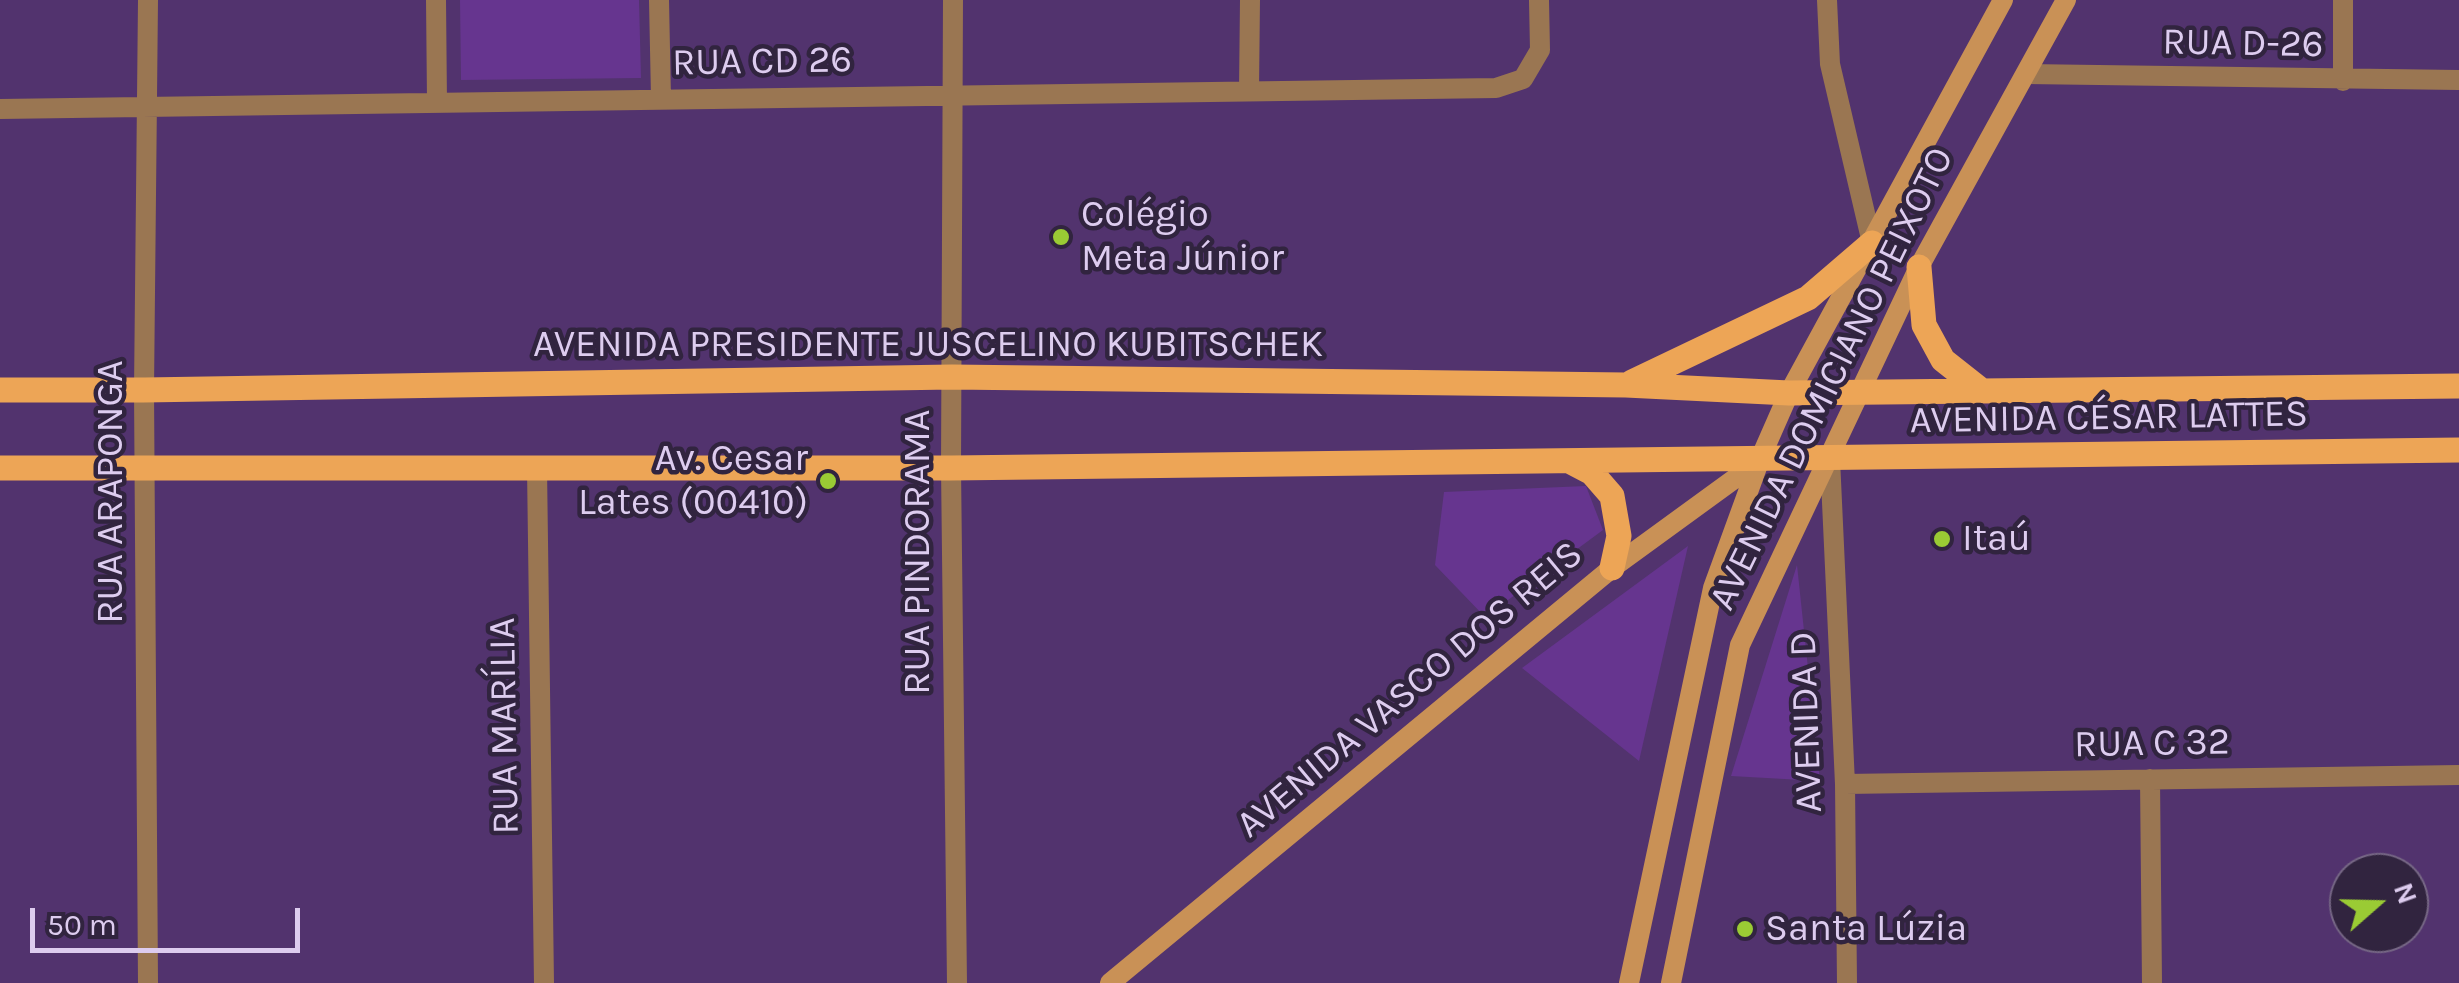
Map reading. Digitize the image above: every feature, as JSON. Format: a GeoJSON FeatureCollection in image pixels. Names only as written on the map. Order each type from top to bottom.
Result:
{"type":"FeatureCollection","features":[{"type":"Feature","properties":{"kind":"main road","name":"AVENIDA DOMICIANO PEIXOTO"},"geometry":{"type":"LineString","coordinates":[[1629,983],[1713,588],[1760,460],[1789,393],[2003,0]]}},
{"type":"Feature","properties":{"kind":"main road","name":"AVENIDA DOMICIANO PEIXOTO"},"geometry":{"type":"LineString","coordinates":[[1671,983],[1740,645],[1919,267],[2066,0]]}},
{"type":"Feature","properties":{"kind":"main road"},"geometry":{"type":"LineString","coordinates":[[1626,385],[1808,298],[1872,243]]}},
{"type":"Feature","properties":{"kind":"main road"},"geometry":{"type":"LineString","coordinates":[[1919,267],[1924,324],[1943,360],[1982,390]]}},
{"type":"Feature","properties":{"kind":"main road","name":"AVENIDA PRESIDENTE JUSCELINO KUBITSCHEK"},"geometry":{"type":"LineString","coordinates":[[0,390],[952,376],[1857,392]]}},
{"type":"Feature","properties":{"kind":"main road","name":"AVENIDA CÉSAR LATTES"},"geometry":{"type":"LineString","coordinates":[[1857,392],[2459,386]]}},
{"type":"Feature","properties":{"kind":"main road","name":"AVENIDA CÉSAR LATTES"},"geometry":{"type":"LineString","coordinates":[[1760,460],[2459,450]]}},
{"type":"Feature","properties":{"kind":"main road"},"geometry":{"type":"LineString","coordinates":[[0,468],[951,468],[1760,460]]}},
{"type":"Feature","properties":{"kind":"main road","name":"AVENIDA VASCO DOS REIS"},"geometry":{"type":"LineString","coordinates":[[1110,983],[1612,568],[1760,460]]}},
{"type":"Feature","properties":{"kind":"main road"},"geometry":{"type":"LineString","coordinates":[[1571,462],[1592,473],[1612,496],[1620,536],[1612,568]]}},
{"type":"Feature","properties":{"kind":"street","name":"RUA ARAPONGA"},"geometry":{"type":"LineString","coordinates":[[148,0],[144,390],[148,983]]}},
{"type":"Feature","properties":{"kind":"street"},"geometry":{"type":"LineString","coordinates":[[436,0],[437,101]]}},
{"type":"Feature","properties":{"kind":"street"},"geometry":{"type":"LineString","coordinates":[[660,0],[662,98]]}},
{"type":"Feature","properties":{"kind":"street","name":"RUA PINDORAMA"},"geometry":{"type":"LineString","coordinates":[[953,0],[951,468],[957,983]]}},
{"type":"Feature","properties":{"kind":"street"},"geometry":{"type":"LineString","coordinates":[[1250,0],[1250,91]]}},
{"type":"Feature","properties":{"kind":"street","name":"RUA CD 26"},"geometry":{"type":"LineString","coordinates":[[0,109],[1496,88],[1523,78],[1540,50],[1539,0]]}},
{"type":"Feature","properties":{"kind":"street"},"geometry":{"type":"LineString","coordinates":[[1826,0],[1830,64],[1872,243]]}},
{"type":"Feature","properties":{"kind":"street"},"geometry":{"type":"LineString","coordinates":[[2343,0],[2343,80]]}},
{"type":"Feature","properties":{"kind":"street","name":"RUA D-26"},"geometry":{"type":"LineString","coordinates":[[2026,74],[2459,80]]}},
{"type":"Feature","properties":{"kind":"street","name":"AVENIDA D"},"geometry":{"type":"LineString","coordinates":[[1830,459],[1846,784],[1847,983]]}},
{"type":"Feature","properties":{"kind":"street","name":"RUA MARÍLIA"},"geometry":{"type":"LineString","coordinates":[[537,468],[544,983]]}},
{"type":"Feature","properties":{"kind":"street","name":"RUA C 32"},"geometry":{"type":"LineString","coordinates":[[1846,784],[2459,774]]}},
{"type":"Feature","properties":{"kind":"street"},"geometry":{"type":"LineString","coordinates":[[2150,779],[2152,983]]}},
{"type":"Feature","properties":{"kind":"shaded area"},"geometry":{"type":"Polygon","coordinates":[[[460,0],[639,0],[641,78],[461,80],[460,0]]]}},
{"type":"Feature","properties":{"kind":"shaded area"},"geometry":{"type":"Polygon","coordinates":[[[1586,486],[1603,530],[1485,617],[1435,565],[1444,492],[1586,486]]]}},
{"type":"Feature","properties":{"kind":"shaded area"},"geometry":{"type":"Polygon","coordinates":[[[1688,546],[1639,761],[1522,668],[1688,546]]]}},
{"type":"Feature","properties":{"kind":"shaded area"},"geometry":{"type":"Polygon","coordinates":[[[1797,565],[1820,781],[1731,776],[1797,565]]]}},
{"type":"Feature","properties":{"kind":"place","name":"Colégio Meta Júnior"},"geometry":{"type":"Point","coordinates":[1061,237]}},
{"type":"Feature","properties":{"kind":"place","name":"Av. Cesar Lates (00410)"},"geometry":{"type":"Point","coordinates":[828,481]}},
{"type":"Feature","properties":{"kind":"place","name":"Itaú"},"geometry":{"type":"Point","coordinates":[1942,539]}},
{"type":"Feature","properties":{"kind":"place","name":"Santa Lúzia"},"geometry":{"type":"Point","coordinates":[1745,929]}}]}
